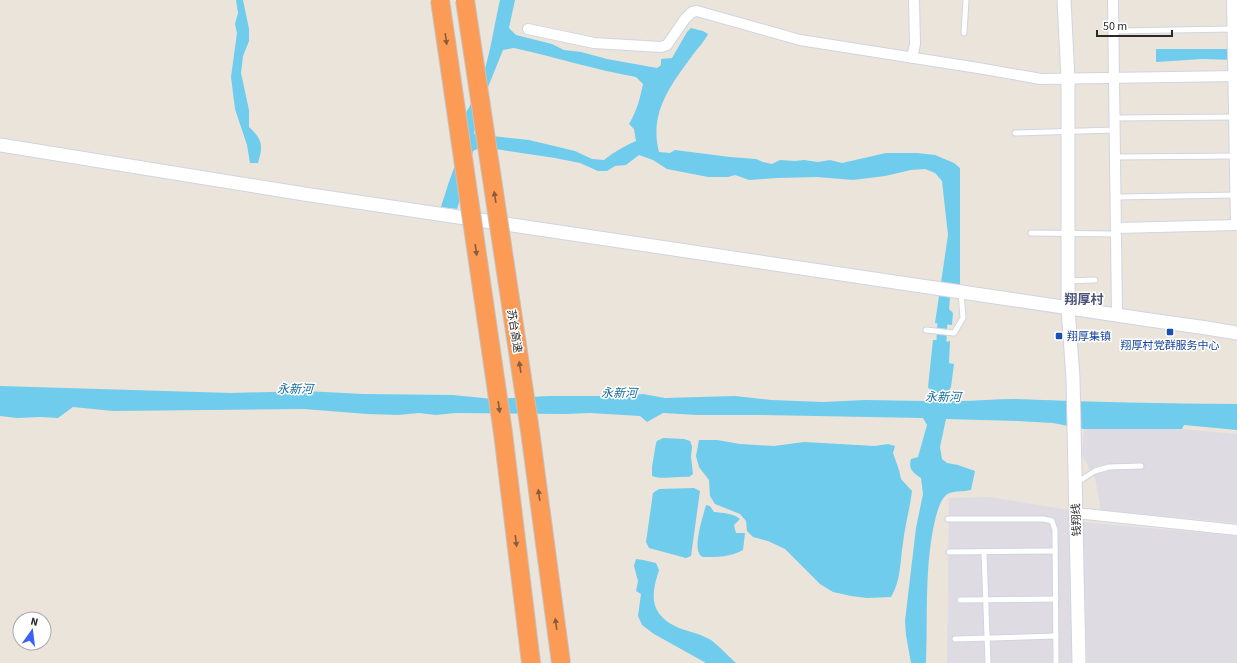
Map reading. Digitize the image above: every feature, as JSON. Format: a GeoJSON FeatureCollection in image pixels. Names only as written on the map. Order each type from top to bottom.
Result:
{"type":"FeatureCollection","features":[{"type":"Feature","properties":{"kind":"highway"},"geometry":{"type":"LineString","coordinates":[[440,0],[502,433],[531,663]]}},
{"type":"Feature","properties":{"kind":"highway","name":"苏台高速"},"geometry":{"type":"LineString","coordinates":[[465,0],[530,432],[561,663]]}},
{"type":"Feature","properties":{"kind":"street"},"geometry":{"type":"LineString","coordinates":[[912,58],[914,44],[914,0]]}},
{"type":"Feature","properties":{"kind":"street","name":"钱翔线"},"geometry":{"type":"LineString","coordinates":[[1064,0],[1068,79],[1068,308],[1074,439],[1079,663]]}},
{"type":"Feature","properties":{"kind":"street"},"geometry":{"type":"LineString","coordinates":[[1113,0],[1117,315]]}},
{"type":"Feature","properties":{"kind":"street"},"geometry":{"type":"LineString","coordinates":[[1117,231],[1236,225],[1235,76],[1232,64],[1232,45],[1235,29],[1232,0]]}},
{"type":"Feature","properties":{"kind":"street"},"geometry":{"type":"LineString","coordinates":[[528,29],[594,43],[661,47],[667,45],[685,19],[692,12],[697,11],[800,40],[1040,79],[1235,76]]}},
{"type":"Feature","properties":{"kind":"street"},"geometry":{"type":"LineString","coordinates":[[0,145],[304,194],[1237,333]]}},
{"type":"Feature","properties":{"kind":"street"},"geometry":{"type":"LineString","coordinates":[[1076,513],[1237,530]]}},
{"type":"Feature","properties":{"kind":"lane"},"geometry":{"type":"LineString","coordinates":[[964,33],[966,0]]}},
{"type":"Feature","properties":{"kind":"lane"},"geometry":{"type":"LineString","coordinates":[[1113,30],[1235,29]]}},
{"type":"Feature","properties":{"kind":"lane"},"geometry":{"type":"LineString","coordinates":[[1115,118],[1235,117]]}},
{"type":"Feature","properties":{"kind":"lane"},"geometry":{"type":"LineString","coordinates":[[1015,133],[1115,130]]}},
{"type":"Feature","properties":{"kind":"lane"},"geometry":{"type":"LineString","coordinates":[[1116,158],[1236,156]]}},
{"type":"Feature","properties":{"kind":"lane"},"geometry":{"type":"LineString","coordinates":[[1116,197],[1236,195]]}},
{"type":"Feature","properties":{"kind":"lane"},"geometry":{"type":"LineString","coordinates":[[1031,233],[1117,231]]}},
{"type":"Feature","properties":{"kind":"lane"},"geometry":{"type":"LineString","coordinates":[[1068,281],[1095,280]]}},
{"type":"Feature","properties":{"kind":"lane"},"geometry":{"type":"LineString","coordinates":[[926,330],[954,333],[962,318],[961,291]]}},
{"type":"Feature","properties":{"kind":"lane"},"geometry":{"type":"LineString","coordinates":[[1075,483],[1109,467],[1141,466]]}},
{"type":"Feature","properties":{"kind":"lane"},"geometry":{"type":"LineString","coordinates":[[948,519],[1044,519],[1052,521],[1055,530],[1056,663]]}},
{"type":"Feature","properties":{"kind":"lane"},"geometry":{"type":"LineString","coordinates":[[949,552],[1055,551]]}},
{"type":"Feature","properties":{"kind":"lane"},"geometry":{"type":"LineString","coordinates":[[984,552],[988,663]]}},
{"type":"Feature","properties":{"kind":"lane"},"geometry":{"type":"LineString","coordinates":[[960,600],[1056,599]]}},
{"type":"Feature","properties":{"kind":"lane"},"geometry":{"type":"LineString","coordinates":[[955,639],[1056,636]]}},
{"type":"Feature","properties":{"kind":"shaded area"},"geometry":{"type":"Polygon","coordinates":[[[1155,428],[1237,434],[1237,523],[1101,510],[1095,478],[1082,455],[1084,429],[1155,428]]]}},
{"type":"Feature","properties":{"kind":"shaded area"},"geometry":{"type":"Polygon","coordinates":[[[989,497],[1069,510],[1073,663],[947,663],[949,498],[989,497]]]}},
{"type":"Feature","properties":{"kind":"shaded area"},"geometry":{"type":"Polygon","coordinates":[[[1082,522],[1237,536],[1237,663],[1087,663],[1082,522]]]}},
{"type":"Feature","properties":{"kind":"water"},"geometry":{"type":"Polygon","coordinates":[[[236,0],[243,0],[249,29],[249,41],[243,56],[241,73],[249,110],[249,127],[257,136],[261,144],[261,152],[258,163],[250,163],[247,145],[235,109],[231,77],[237,33],[235,24],[238,13],[236,0]]]}},
{"type":"Feature","properties":{"kind":"water"},"geometry":{"type":"Polygon","coordinates":[[[500,0],[515,0],[509,28],[516,35],[552,44],[564,50],[581,52],[607,59],[657,68],[661,65],[661,59],[672,58],[687,32],[691,28],[708,34],[669,89],[659,112],[657,138],[659,152],[670,153],[675,150],[756,159],[772,164],[780,160],[804,160],[818,162],[830,160],[842,163],[886,153],[917,153],[935,155],[954,163],[960,168],[960,285],[950,297],[949,309],[953,313],[952,325],[935,323],[948,235],[942,181],[935,173],[925,169],[853,180],[817,177],[749,180],[735,175],[728,177],[708,177],[667,169],[653,160],[639,155],[626,165],[615,166],[607,171],[598,171],[580,163],[482,147],[473,151],[457,209],[441,207],[466,134],[467,127],[465,114],[473,101],[484,73],[500,0]],[[514,48],[503,50],[488,87],[479,104],[474,134],[529,140],[575,151],[592,159],[604,160],[619,149],[636,141],[634,129],[629,124],[636,109],[643,84],[636,77],[605,71],[514,48]]]}},
{"type":"Feature","properties":{"kind":"water"},"geometry":{"type":"Polygon","coordinates":[[[1156,49],[1237,49],[1237,60],[1202,59],[1156,62],[1156,49]]]}},
{"type":"Feature","properties":{"kind":"water","name":"永新河"},"geometry":{"type":"Polygon","coordinates":[[[941,336],[945,337],[946,342],[950,341],[949,363],[954,364],[951,387],[947,394],[957,401],[1015,399],[1126,403],[1237,404],[1237,430],[1184,425],[1182,429],[1084,429],[1053,423],[946,419],[940,447],[942,459],[947,463],[975,471],[971,490],[954,492],[945,496],[939,506],[936,516],[932,534],[928,571],[926,663],[911,663],[905,621],[916,528],[923,494],[921,478],[912,470],[910,462],[911,459],[918,457],[927,425],[923,418],[697,415],[663,413],[647,422],[640,416],[590,413],[455,413],[436,415],[419,413],[398,415],[304,409],[113,411],[73,407],[58,418],[17,418],[0,416],[0,386],[231,393],[305,391],[363,394],[453,395],[493,399],[549,396],[621,396],[643,394],[665,398],[735,396],[771,400],[823,402],[865,400],[924,401],[931,396],[932,392],[928,387],[933,340],[940,340],[941,336]]]}},
{"type":"Feature","properties":{"kind":"water"},"geometry":{"type":"Polygon","coordinates":[[[663,438],[684,439],[690,441],[692,446],[691,457],[693,474],[689,477],[661,478],[652,476],[656,443],[663,438]]]}},
{"type":"Feature","properties":{"kind":"water"},"geometry":{"type":"Polygon","coordinates":[[[699,440],[717,440],[740,444],[774,446],[804,442],[875,446],[888,444],[895,446],[893,453],[901,479],[912,491],[904,536],[900,571],[897,584],[891,597],[867,598],[833,592],[820,584],[785,549],[768,541],[753,537],[747,531],[746,521],[740,514],[715,504],[710,496],[709,480],[699,467],[696,456],[699,440]]]}},
{"type":"Feature","properties":{"kind":"water"},"geometry":{"type":"Polygon","coordinates":[[[694,488],[700,491],[691,556],[686,558],[649,548],[646,542],[653,493],[659,489],[694,488]]]}},
{"type":"Feature","properties":{"kind":"water"},"geometry":{"type":"Polygon","coordinates":[[[706,505],[710,506],[714,512],[731,514],[740,519],[734,525],[736,533],[745,533],[743,550],[724,556],[703,557],[700,555],[698,549],[698,537],[706,505]]]}},
{"type":"Feature","properties":{"kind":"water"},"geometry":{"type":"Polygon","coordinates":[[[636,559],[656,563],[659,570],[654,589],[654,597],[655,604],[662,617],[669,623],[679,628],[711,640],[736,663],[706,663],[654,634],[642,625],[638,616],[641,594],[636,591],[638,581],[634,566],[636,559]]]}},
{"type":"Feature","properties":{"kind":"waterway"},"geometry":{"type":"LineString","coordinates":[[941,349],[943,311]]}},
{"type":"Feature","properties":{"kind":"place","name":"翔厚村党群服务中心"},"geometry":{"type":"Point","coordinates":[1170,332]}},
{"type":"Feature","properties":{"kind":"place","name":"翔厚集镇"},"geometry":{"type":"Point","coordinates":[1059,336]}},
{"type":"Feature","properties":{"kind":"district","name":"翔厚村"},"geometry":{"type":"Point","coordinates":[1084,299]}}]}
